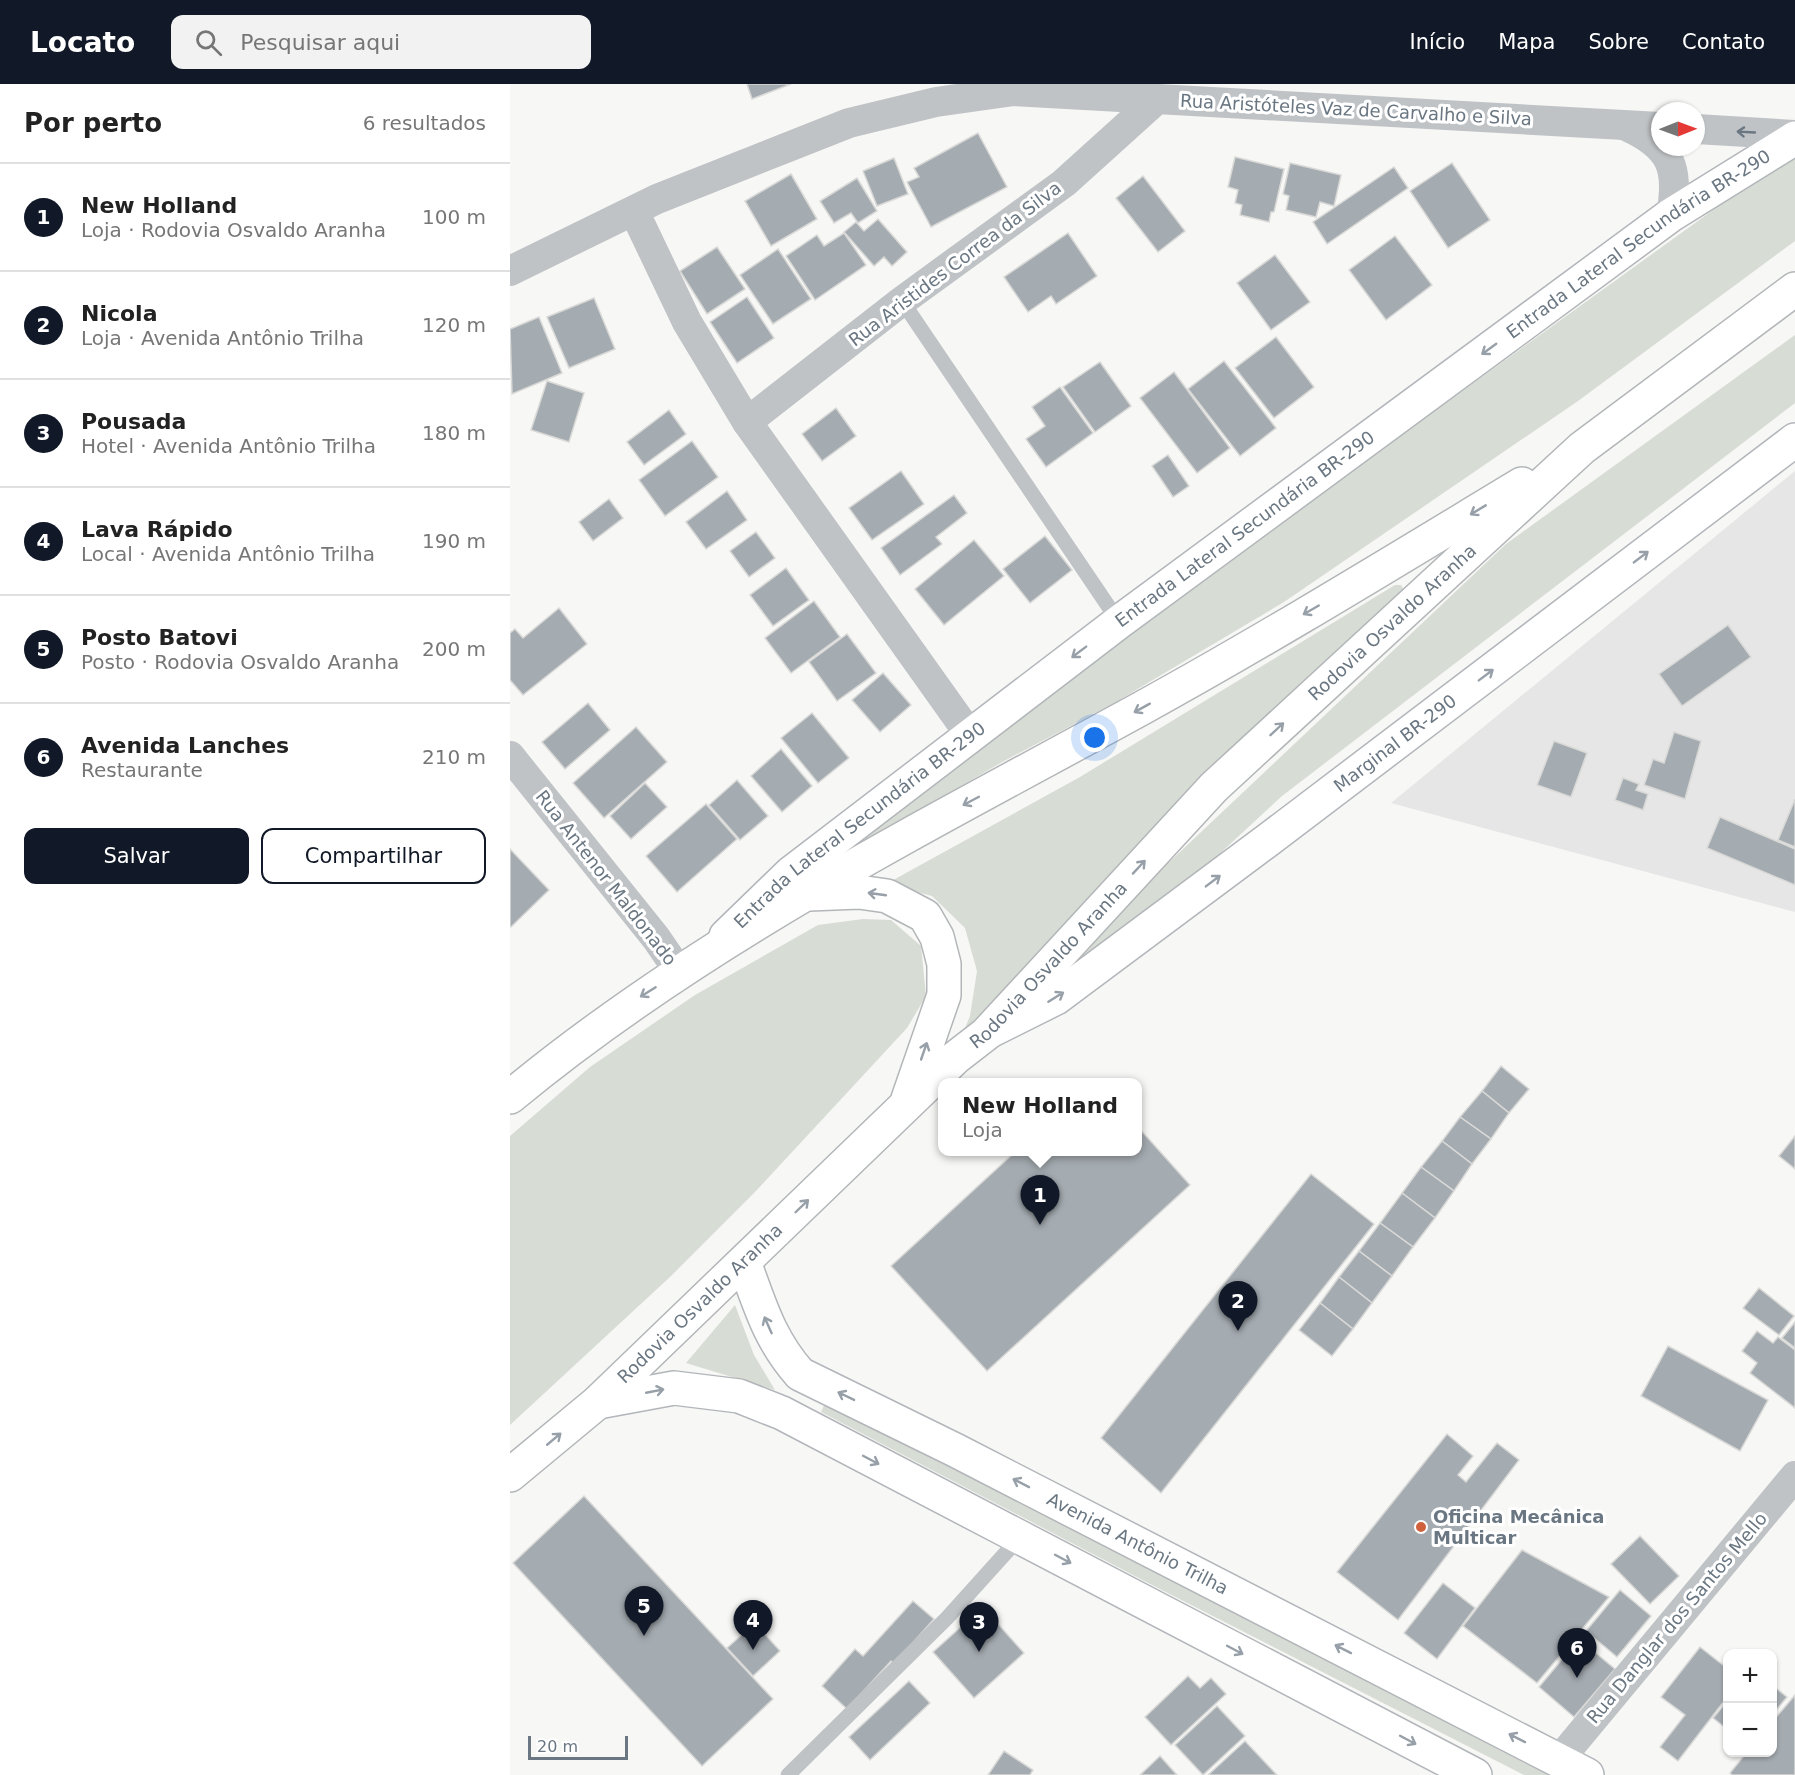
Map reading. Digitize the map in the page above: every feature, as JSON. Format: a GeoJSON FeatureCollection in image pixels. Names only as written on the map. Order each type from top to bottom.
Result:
{"type":"FeatureCollection","features":[{"type":"Feature","properties":{"kind":"main road","name":"Entrada Lateral Secundária BR-290"},"geometry":{"type":"LineString","coordinates":[[714,948],[791,873],[1119,622],[1671,215],[1795,136]]}},
{"type":"Feature","properties":{"kind":"main road","name":"Rodovia Osvaldo Aranha"},"geometry":{"type":"LineString","coordinates":[[510,1475],[597,1402],[955,1058],[986,1034],[1214,787],[1582,448],[1795,289]]}},
{"type":"Feature","properties":{"kind":"main road","name":"Marginal BR-290"},"geometry":{"type":"LineString","coordinates":[[986,1034],[1056,998],[1795,440]]}},
{"type":"Feature","properties":{"kind":"main road","name":"Rodovia Osvaldo Aranha"},"geometry":{"type":"LineString","coordinates":[[510,1097],[568,1049],[714,948],[867,857],[1146,706],[1582,448]]}},
{"type":"Feature","properties":{"kind":"main road"},"geometry":{"type":"LineString","coordinates":[[805,895],[859,892],[887,896],[925,916],[937,937],[944,964],[944,995],[906,1106]]}},
{"type":"Feature","properties":{"kind":"main road","name":"Avenida Antônio Trilha"},"geometry":{"type":"LineString","coordinates":[[744,1262],[781,1353],[800,1374],[955,1450],[1573,1768]]}},
{"type":"Feature","properties":{"kind":"main road"},"geometry":{"type":"LineString","coordinates":[[782,1413],[800,1374]]}},
{"type":"Feature","properties":{"kind":"main road"},"geometry":{"type":"LineString","coordinates":[[597,1402],[674,1388],[739,1396],[782,1413],[1476,1775]]}},
{"type":"Feature","properties":{"kind":"street","name":"Rua Aristóteles Vaz de Carvalho e Silva"},"geometry":{"type":"LineString","coordinates":[[510,271],[657,199],[849,123],[936,102],[1015,88],[1157,99],[1651,126]]}},
{"type":"Feature","properties":{"kind":"street","name":"Rua Aristides Correa da Silva"},"geometry":{"type":"LineString","coordinates":[[747,422],[902,301],[1064,183],[1157,99]]}},
{"type":"Feature","properties":{"kind":"street"},"geometry":{"type":"LineString","coordinates":[[1625,125],[1653,138],[1665,153],[1673,169],[1676,188],[1671,215]]}},
{"type":"Feature","properties":{"kind":"street"},"geometry":{"type":"LineString","coordinates":[[1705,130],[1795,136]]}},
{"type":"Feature","properties":{"kind":"street"},"geometry":{"type":"LineString","coordinates":[[634,210],[687,322],[747,422],[970,735]]}},
{"type":"Feature","properties":{"kind":"street","name":"Rua Antenor Maldonado"},"geometry":{"type":"LineString","coordinates":[[510,756],[656,938],[680,973]]}},
{"type":"Feature","properties":{"kind":"street","name":"Rua Danglar dos Santos Mello"},"geometry":{"type":"LineString","coordinates":[[1573,1768],[1795,1476]]}},
{"type":"Feature","properties":{"kind":"lane"},"geometry":{"type":"LineString","coordinates":[[902,301],[1119,622]]}},
{"type":"Feature","properties":{"kind":"lane"},"geometry":{"type":"LineString","coordinates":[[788,1775],[947,1618],[1020,1537]]}},
{"type":"Feature","properties":{"kind":"shaded area"},"geometry":{"type":"Polygon","coordinates":[[[1795,151],[1795,241],[1578,401],[1284,602],[1114,703],[1004,761],[875,836],[857,845],[854,843],[864,832],[1304,505],[1795,151]]]}},
{"type":"Feature","properties":{"kind":"shaded area"},"geometry":{"type":"Polygon","coordinates":[[[1795,335],[1795,403],[1282,796],[1174,896],[1068,973],[1145,885],[1506,544],[1795,335]]]}},
{"type":"Feature","properties":{"kind":"shaded area"},"geometry":{"type":"Polygon","coordinates":[[[1795,471],[1795,912],[1391,803],[1795,471]]]}},
{"type":"Feature","properties":{"kind":"shaded area"},"geometry":{"type":"Polygon","coordinates":[[[1395,585],[1401,585],[1405,592],[960,1041],[970,1016],[977,971],[965,928],[932,896],[886,884],[1080,777],[1395,585]]]}},
{"type":"Feature","properties":{"kind":"shaded area"},"geometry":{"type":"Polygon","coordinates":[[[863,919],[891,920],[921,946],[926,996],[907,1028],[755,1192],[670,1277],[510,1425],[510,1136],[590,1067],[695,995],[818,925],[863,919]]]}},
{"type":"Feature","properties":{"kind":"shaded area"},"geometry":{"type":"Polygon","coordinates":[[[735,1305],[754,1355],[775,1390],[686,1363],[735,1305]]]}},
{"type":"Feature","properties":{"kind":"shaded area"},"geometry":{"type":"Polygon","coordinates":[[[826,1401],[1549,1775],[1524,1775],[1156,1587],[821,1412],[826,1401]]]}},
{"type":"Feature","properties":{"kind":"building"},"geometry":{"type":"Polygon","coordinates":[[[747,84],[791,84],[752,99],[747,84]]]}},
{"type":"Feature","properties":{"kind":"building"},"geometry":{"type":"Polygon","coordinates":[[[978,133],[1007,187],[931,227],[907,182],[919,177],[914,168],[978,133]]]}},
{"type":"Feature","properties":{"kind":"building"},"geometry":{"type":"Polygon","coordinates":[[[1235,157],[1284,169],[1274,212],[1271,212],[1269,222],[1240,215],[1242,205],[1235,203],[1238,190],[1228,187],[1235,157]]]}},
{"type":"Feature","properties":{"kind":"building"},"geometry":{"type":"Polygon","coordinates":[[[894,158],[908,194],[877,206],[863,171],[894,158]]]}},
{"type":"Feature","properties":{"kind":"building"},"geometry":{"type":"Polygon","coordinates":[[[1290,163],[1341,175],[1334,206],[1320,202],[1316,217],[1286,210],[1289,196],[1283,194],[1290,163]]]}},
{"type":"Feature","properties":{"kind":"building"},"geometry":{"type":"Polygon","coordinates":[[[1452,163],[1490,220],[1448,248],[1410,191],[1452,163]]]}},
{"type":"Feature","properties":{"kind":"building"},"geometry":{"type":"Polygon","coordinates":[[[1394,167],[1408,188],[1327,244],[1313,222],[1394,167]]]}},
{"type":"Feature","properties":{"kind":"building"},"geometry":{"type":"Polygon","coordinates":[[[791,174],[817,219],[771,246],[745,201],[791,174]]]}},
{"type":"Feature","properties":{"kind":"building"},"geometry":{"type":"Polygon","coordinates":[[[1143,176],[1185,231],[1158,252],[1116,198],[1143,176]]]}},
{"type":"Feature","properties":{"kind":"building"},"geometry":{"type":"Polygon","coordinates":[[[857,178],[877,211],[858,223],[851,213],[834,223],[820,201],[857,178]]]}},
{"type":"Feature","properties":{"kind":"building"},"geometry":{"type":"Polygon","coordinates":[[[878,219],[907,252],[892,266],[884,257],[874,266],[844,232],[856,222],[864,231],[878,219]]]}},
{"type":"Feature","properties":{"kind":"building"},"geometry":{"type":"Polygon","coordinates":[[[844,233],[866,265],[815,300],[786,256],[817,235],[824,246],[844,233]]]}},
{"type":"Feature","properties":{"kind":"building"},"geometry":{"type":"Polygon","coordinates":[[[1068,233],[1097,276],[1056,304],[1051,296],[1028,312],[1004,277],[1068,233]]]}},
{"type":"Feature","properties":{"kind":"building"},"geometry":{"type":"Polygon","coordinates":[[[1395,236],[1432,285],[1386,320],[1349,270],[1395,236]]]}},
{"type":"Feature","properties":{"kind":"building"},"geometry":{"type":"Polygon","coordinates":[[[717,247],[745,289],[707,314],[680,271],[717,247]]]}},
{"type":"Feature","properties":{"kind":"building"},"geometry":{"type":"Polygon","coordinates":[[[778,249],[811,299],[773,324],[740,275],[778,249]]]}},
{"type":"Feature","properties":{"kind":"building"},"geometry":{"type":"Polygon","coordinates":[[[1275,255],[1310,302],[1271,330],[1237,283],[1275,255]]]}},
{"type":"Feature","properties":{"kind":"building"},"geometry":{"type":"Polygon","coordinates":[[[747,297],[774,338],[737,363],[710,322],[747,297]]]}},
{"type":"Feature","properties":{"kind":"building"},"geometry":{"type":"Polygon","coordinates":[[[594,298],[615,349],[569,368],[547,317],[594,298]]]}},
{"type":"Feature","properties":{"kind":"building"},"geometry":{"type":"Polygon","coordinates":[[[539,317],[562,373],[512,394],[510,329],[539,317]]]}},
{"type":"Feature","properties":{"kind":"building"},"geometry":{"type":"Polygon","coordinates":[[[1276,337],[1314,387],[1274,418],[1235,368],[1276,337]]]}},
{"type":"Feature","properties":{"kind":"building"},"geometry":{"type":"Polygon","coordinates":[[[1224,361],[1276,428],[1240,456],[1188,389],[1224,361]]]}},
{"type":"Feature","properties":{"kind":"building"},"geometry":{"type":"Polygon","coordinates":[[[1100,362],[1131,406],[1095,432],[1063,387],[1100,362]]]}},
{"type":"Feature","properties":{"kind":"building"},"geometry":{"type":"Polygon","coordinates":[[[1174,372],[1230,448],[1197,473],[1140,398],[1174,372]]]}},
{"type":"Feature","properties":{"kind":"building"},"geometry":{"type":"Polygon","coordinates":[[[547,381],[584,393],[569,442],[531,430],[547,381]]]}},
{"type":"Feature","properties":{"kind":"building"},"geometry":{"type":"Polygon","coordinates":[[[1060,387],[1093,433],[1046,467],[1026,439],[1045,426],[1032,407],[1060,387]]]}},
{"type":"Feature","properties":{"kind":"building"},"geometry":{"type":"Polygon","coordinates":[[[836,408],[856,436],[822,461],[802,434],[836,408]]]}},
{"type":"Feature","properties":{"kind":"building"},"geometry":{"type":"Polygon","coordinates":[[[669,410],[686,434],[644,465],[627,442],[669,410]]]}},
{"type":"Feature","properties":{"kind":"building"},"geometry":{"type":"Polygon","coordinates":[[[692,441],[718,477],[665,516],[639,480],[692,441]]]}},
{"type":"Feature","properties":{"kind":"building"},"geometry":{"type":"Polygon","coordinates":[[[1168,455],[1189,486],[1173,497],[1152,466],[1168,455]]]}},
{"type":"Feature","properties":{"kind":"building"},"geometry":{"type":"Polygon","coordinates":[[[901,471],[924,504],[872,540],[849,508],[901,471]]]}},
{"type":"Feature","properties":{"kind":"building"},"geometry":{"type":"Polygon","coordinates":[[[727,491],[747,520],[706,549],[686,522],[727,491]]]}},
{"type":"Feature","properties":{"kind":"building"},"geometry":{"type":"Polygon","coordinates":[[[954,495],[967,513],[936,537],[942,544],[900,575],[881,548],[954,495]]]}},
{"type":"Feature","properties":{"kind":"building"},"geometry":{"type":"Polygon","coordinates":[[[609,499],[623,518],[593,541],[579,522],[609,499]]]}},
{"type":"Feature","properties":{"kind":"building"},"geometry":{"type":"Polygon","coordinates":[[[756,532],[775,558],[749,577],[730,551],[756,532]]]}},
{"type":"Feature","properties":{"kind":"building"},"geometry":{"type":"Polygon","coordinates":[[[1045,536],[1072,570],[1030,603],[1003,569],[1045,536]]]}},
{"type":"Feature","properties":{"kind":"building"},"geometry":{"type":"Polygon","coordinates":[[[974,540],[1004,576],[944,625],[915,589],[974,540]]]}},
{"type":"Feature","properties":{"kind":"building"},"geometry":{"type":"Polygon","coordinates":[[[786,568],[809,600],[773,626],[750,595],[786,568]]]}},
{"type":"Feature","properties":{"kind":"building"},"geometry":{"type":"Polygon","coordinates":[[[814,601],[840,637],[791,673],[765,638],[814,601]]]}},
{"type":"Feature","properties":{"kind":"building"},"geometry":{"type":"Polygon","coordinates":[[[559,608],[587,644],[523,695],[510,680],[510,633],[515,629],[523,638],[559,608]]]}},
{"type":"Feature","properties":{"kind":"building"},"geometry":{"type":"Polygon","coordinates":[[[1728,625],[1751,657],[1682,706],[1659,674],[1728,625]]]}},
{"type":"Feature","properties":{"kind":"building"},"geometry":{"type":"Polygon","coordinates":[[[847,634],[876,673],[837,701],[809,662],[847,634]]]}},
{"type":"Feature","properties":{"kind":"building"},"geometry":{"type":"Polygon","coordinates":[[[883,673],[911,705],[880,732],[852,700],[883,673]]]}},
{"type":"Feature","properties":{"kind":"building"},"geometry":{"type":"Polygon","coordinates":[[[588,703],[610,730],[565,769],[542,742],[588,703]]]}},
{"type":"Feature","properties":{"kind":"building"},"geometry":{"type":"Polygon","coordinates":[[[812,713],[849,758],[818,783],[781,738],[812,713]]]}},
{"type":"Feature","properties":{"kind":"building"},"geometry":{"type":"Polygon","coordinates":[[[636,727],[667,762],[604,818],[573,783],[636,727]]]}},
{"type":"Feature","properties":{"kind":"building"},"geometry":{"type":"Polygon","coordinates":[[[1674,732],[1701,741],[1685,799],[1644,785],[1653,759],[1664,763],[1674,732]]]}},
{"type":"Feature","properties":{"kind":"building"},"geometry":{"type":"Polygon","coordinates":[[[1554,741],[1587,753],[1571,797],[1537,785],[1554,741]]]}},
{"type":"Feature","properties":{"kind":"building"},"geometry":{"type":"Polygon","coordinates":[[[781,749],[812,786],[782,812],[751,776],[781,749]]]}},
{"type":"Feature","properties":{"kind":"building"},"geometry":{"type":"Polygon","coordinates":[[[1623,778],[1639,784],[1636,790],[1648,794],[1643,810],[1615,800],[1623,778]]]}},
{"type":"Feature","properties":{"kind":"building"},"geometry":{"type":"Polygon","coordinates":[[[737,780],[768,816],[740,840],[709,805],[737,780]]]}},
{"type":"Feature","properties":{"kind":"building"},"geometry":{"type":"Polygon","coordinates":[[[645,783],[667,807],[631,839],[610,816],[645,783]]]}},
{"type":"Feature","properties":{"kind":"building"},"geometry":{"type":"Polygon","coordinates":[[[1795,799],[1795,847],[1778,840],[1795,799]]]}},
{"type":"Feature","properties":{"kind":"building"},"geometry":{"type":"Polygon","coordinates":[[[706,804],[737,839],[677,892],[646,856],[706,804]]]}},
{"type":"Feature","properties":{"kind":"building"},"geometry":{"type":"Polygon","coordinates":[[[1720,817],[1795,849],[1795,885],[1707,848],[1720,817]]]}},
{"type":"Feature","properties":{"kind":"building"},"geometry":{"type":"Polygon","coordinates":[[[510,849],[549,890],[511,927],[510,926],[510,849]]]}},
{"type":"Feature","properties":{"kind":"building"},"geometry":{"type":"Polygon","coordinates":[[[1501,1066],[1529,1089],[1509,1113],[1482,1091],[1501,1066]]]}},
{"type":"Feature","properties":{"kind":"building"},"geometry":{"type":"Polygon","coordinates":[[[1482,1091],[1509,1113],[1491,1139],[1460,1117],[1482,1091]]]}},
{"type":"Feature","properties":{"kind":"building"},"geometry":{"type":"Polygon","coordinates":[[[1460,1117],[1491,1139],[1472,1164],[1442,1141],[1460,1117]]]}},
{"type":"Feature","properties":{"kind":"building"},"geometry":{"type":"Polygon","coordinates":[[[1142,1131],[1190,1185],[987,1371],[891,1266],[1011,1156],[1142,1156],[1142,1131]]]}},
{"type":"Feature","properties":{"kind":"building"},"geometry":{"type":"Polygon","coordinates":[[[1795,1136],[1795,1169],[1779,1156],[1795,1136]]]}},
{"type":"Feature","properties":{"kind":"building"},"geometry":{"type":"Polygon","coordinates":[[[1442,1141],[1472,1164],[1454,1191],[1421,1167],[1442,1141]]]}},
{"type":"Feature","properties":{"kind":"building"},"geometry":{"type":"Polygon","coordinates":[[[1421,1167],[1454,1191],[1435,1218],[1402,1193],[1421,1167]]]}},
{"type":"Feature","properties":{"kind":"building"},"geometry":{"type":"Polygon","coordinates":[[[1311,1174],[1374,1224],[1161,1493],[1101,1438],[1311,1174]]]}},
{"type":"Feature","properties":{"kind":"building"},"geometry":{"type":"Polygon","coordinates":[[[1402,1193],[1435,1218],[1413,1247],[1380,1223],[1402,1193]]]}},
{"type":"Feature","properties":{"kind":"building"},"geometry":{"type":"Polygon","coordinates":[[[1380,1223],[1413,1247],[1392,1276],[1359,1251],[1380,1223]]]}},
{"type":"Feature","properties":{"kind":"building"},"geometry":{"type":"Polygon","coordinates":[[[1359,1251],[1392,1276],[1372,1303],[1339,1277],[1359,1251]]]}},
{"type":"Feature","properties":{"kind":"building"},"geometry":{"type":"Polygon","coordinates":[[[1339,1277],[1372,1303],[1353,1329],[1320,1303],[1339,1277]]]}},
{"type":"Feature","properties":{"kind":"building"},"geometry":{"type":"Polygon","coordinates":[[[1759,1288],[1794,1316],[1779,1335],[1743,1308],[1759,1288]]]}},
{"type":"Feature","properties":{"kind":"building"},"geometry":{"type":"Polygon","coordinates":[[[1320,1303],[1353,1329],[1332,1356],[1299,1330],[1320,1303]]]}},
{"type":"Feature","properties":{"kind":"building"},"geometry":{"type":"Polygon","coordinates":[[[1795,1322],[1795,1348],[1782,1338],[1795,1322]]]}},
{"type":"Feature","properties":{"kind":"building"},"geometry":{"type":"Polygon","coordinates":[[[1757,1331],[1773,1343],[1778,1337],[1795,1350],[1795,1408],[1750,1373],[1757,1363],[1742,1351],[1757,1331]]]}},
{"type":"Feature","properties":{"kind":"building"},"geometry":{"type":"Polygon","coordinates":[[[1668,1346],[1768,1400],[1740,1451],[1641,1396],[1668,1346]]]}},
{"type":"Feature","properties":{"kind":"building","name":"Oficina Mecânica Multicar"},"geometry":{"type":"Polygon","coordinates":[[[1447,1434],[1473,1456],[1458,1475],[1466,1482],[1497,1443],[1519,1460],[1398,1620],[1337,1572],[1447,1434]]]}},
{"type":"Feature","properties":{"kind":"building"},"geometry":{"type":"Polygon","coordinates":[[[584,1496],[773,1699],[702,1766],[513,1563],[584,1496]]]}},
{"type":"Feature","properties":{"kind":"building"},"geometry":{"type":"Polygon","coordinates":[[[1640,1536],[1679,1576],[1650,1604],[1611,1564],[1640,1536]]]}},
{"type":"Feature","properties":{"kind":"building"},"geometry":{"type":"Polygon","coordinates":[[[1522,1550],[1609,1597],[1537,1683],[1463,1626],[1522,1550]]]}},
{"type":"Feature","properties":{"kind":"building"},"geometry":{"type":"Polygon","coordinates":[[[1443,1583],[1475,1608],[1437,1659],[1404,1633],[1443,1583]]]}},
{"type":"Feature","properties":{"kind":"building"},"geometry":{"type":"Polygon","coordinates":[[[1620,1590],[1651,1616],[1617,1657],[1586,1631],[1620,1590]]]}},
{"type":"Feature","properties":{"kind":"building"},"geometry":{"type":"Polygon","coordinates":[[[913,1601],[934,1619],[894,1664],[891,1661],[847,1709],[822,1686],[855,1649],[863,1656],[913,1601]]]}},
{"type":"Feature","properties":{"kind":"building"},"geometry":{"type":"Polygon","coordinates":[[[983,1607],[1024,1653],[974,1698],[933,1652],[983,1607]]]}},
{"type":"Feature","properties":{"kind":"building"},"geometry":{"type":"Polygon","coordinates":[[[755,1623],[780,1651],[753,1676],[727,1648],[755,1623]]]}},
{"type":"Feature","properties":{"kind":"building"},"geometry":{"type":"Polygon","coordinates":[[[1579,1639],[1615,1669],[1574,1717],[1539,1687],[1579,1639]]]}},
{"type":"Feature","properties":{"kind":"building"},"geometry":{"type":"Polygon","coordinates":[[[1700,1647],[1723,1665],[1723,1702],[1678,1761],[1660,1747],[1685,1715],[1661,1697],[1700,1647]]]}},
{"type":"Feature","properties":{"kind":"building"},"geometry":{"type":"Polygon","coordinates":[[[1188,1676],[1200,1688],[1211,1678],[1226,1694],[1171,1745],[1145,1717],[1188,1676]]]}},
{"type":"Feature","properties":{"kind":"building"},"geometry":{"type":"Polygon","coordinates":[[[909,1681],[930,1703],[870,1760],[849,1737],[909,1681]]]}},
{"type":"Feature","properties":{"kind":"building"},"geometry":{"type":"Polygon","coordinates":[[[1777,1689],[1787,1697],[1777,1709],[1777,1689]]]}},
{"type":"Feature","properties":{"kind":"building"},"geometry":{"type":"Polygon","coordinates":[[[1795,1695],[1795,1775],[1732,1775],[1730,1773],[1743,1757],[1777,1757],[1777,1716],[1795,1695]]]}},
{"type":"Feature","properties":{"kind":"building"},"geometry":{"type":"Polygon","coordinates":[[[1217,1706],[1245,1736],[1203,1775],[1175,1745],[1217,1706]]]}},
{"type":"Feature","properties":{"kind":"building"},"geometry":{"type":"Polygon","coordinates":[[[1723,1706],[1723,1726],[1713,1718],[1723,1706]]]}},
{"type":"Feature","properties":{"kind":"building"},"geometry":{"type":"Polygon","coordinates":[[[1245,1741],[1277,1775],[1208,1775],[1245,1741]]]}},
{"type":"Feature","properties":{"kind":"building"},"geometry":{"type":"Polygon","coordinates":[[[1004,1751],[1033,1770],[1030,1775],[988,1775],[1004,1751]]]}},
{"type":"Feature","properties":{"kind":"building"},"geometry":{"type":"Polygon","coordinates":[[[1160,1756],[1177,1775],[1140,1775],[1160,1756]]]}},
{"type":"Feature","properties":{"kind":"place","name":"New Holland"},"geometry":{"type":"Point","coordinates":[1040,1225]}},
{"type":"Feature","properties":{"kind":"place","name":"Nicola"},"geometry":{"type":"Point","coordinates":[1238,1331]}},
{"type":"Feature","properties":{"kind":"place","name":"Oficina Mecânica Multicar"},"geometry":{"type":"Point","coordinates":[1421,1527]}},
{"type":"Feature","properties":{"kind":"place","name":"Posto Batovi"},"geometry":{"type":"Point","coordinates":[644,1636]}},
{"type":"Feature","properties":{"kind":"place","name":"Lava Rápido"},"geometry":{"type":"Point","coordinates":[753,1650]}},
{"type":"Feature","properties":{"kind":"place","name":"Pousada"},"geometry":{"type":"Point","coordinates":[979,1652]}},
{"type":"Feature","properties":{"kind":"place","name":"Avenida Lanches"},"geometry":{"type":"Point","coordinates":[1577,1678]}}]}
